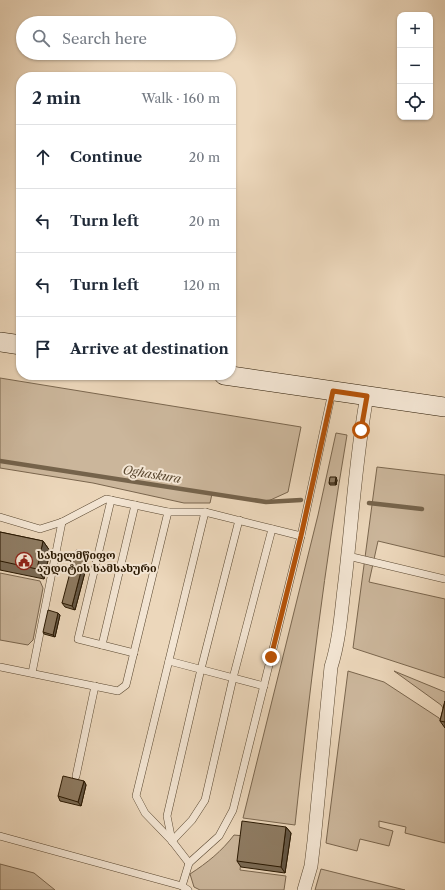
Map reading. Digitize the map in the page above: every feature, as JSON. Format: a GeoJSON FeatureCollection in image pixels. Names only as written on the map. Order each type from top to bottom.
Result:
{"type":"FeatureCollection","features":[{"type":"Feature","properties":{"kind":"main road"},"geometry":{"type":"LineString","coordinates":[[0,342],[16,344]]}},
{"type":"Feature","properties":{"kind":"main road"},"geometry":{"type":"LineString","coordinates":[[236,377],[445,407]]}},
{"type":"Feature","properties":{"kind":"street"},"geometry":{"type":"LineString","coordinates":[[304,890],[311,866],[331,667],[336,651],[348,556],[361,430],[367,396]]}},
{"type":"Feature","properties":{"kind":"lane"},"geometry":{"type":"LineString","coordinates":[[0,836],[185,888],[189,863],[219,836],[233,810],[301,536],[333,391]]}},
{"type":"Feature","properties":{"kind":"lane"},"geometry":{"type":"LineString","coordinates":[[0,517],[40,529],[62,522],[106,499],[168,512],[205,512],[301,536]]}},
{"type":"Feature","properties":{"kind":"lane"},"geometry":{"type":"LineString","coordinates":[[111,500],[78,639],[134,653]]}},
{"type":"Feature","properties":{"kind":"lane"},"geometry":{"type":"LineString","coordinates":[[102,645],[135,505]]}},
{"type":"Feature","properties":{"kind":"lane"},"geometry":{"type":"LineString","coordinates":[[0,667],[118,691],[126,685],[168,512]]}},
{"type":"Feature","properties":{"kind":"lane"},"geometry":{"type":"LineString","coordinates":[[189,863],[172,841],[144,813],[136,796],[205,512]]}},
{"type":"Feature","properties":{"kind":"lane"},"geometry":{"type":"LineString","coordinates":[[172,841],[167,816],[201,669],[239,520]]}},
{"type":"Feature","properties":{"kind":"lane"},"geometry":{"type":"LineString","coordinates":[[32,673],[62,522]]}},
{"type":"Feature","properties":{"kind":"lane"},"geometry":{"type":"LineString","coordinates":[[172,841],[192,820],[205,800],[233,678],[272,529]]}},
{"type":"Feature","properties":{"kind":"lane"},"geometry":{"type":"LineString","coordinates":[[348,556],[445,579]]}},
{"type":"Feature","properties":{"kind":"lane"},"geometry":{"type":"LineString","coordinates":[[169,660],[264,686]]}},
{"type":"Feature","properties":{"kind":"lane"},"geometry":{"type":"LineString","coordinates":[[76,776],[95,686]]}},
{"type":"Feature","properties":{"kind":"shaded area"},"geometry":{"type":"Polygon","coordinates":[[[0,378],[301,427],[288,492],[266,502],[212,494],[210,503],[184,503],[93,483],[0,468],[0,378]]]}},
{"type":"Feature","properties":{"kind":"shaded area"},"geometry":{"type":"Polygon","coordinates":[[[336,433],[347,435],[318,629],[295,825],[243,818],[318,515],[336,433]]]}},
{"type":"Feature","properties":{"kind":"shaded area"},"geometry":{"type":"Polygon","coordinates":[[[377,467],[445,475],[445,557],[378,541],[369,582],[445,599],[445,678],[353,648],[377,467]]]}},
{"type":"Feature","properties":{"kind":"shaded area"},"geometry":{"type":"Polygon","coordinates":[[[0,573],[40,581],[43,588],[33,640],[28,645],[0,640],[0,573]]]}},
{"type":"Feature","properties":{"kind":"shaded area"},"geometry":{"type":"Polygon","coordinates":[[[348,671],[384,682],[439,718],[445,727],[445,843],[405,833],[406,827],[379,821],[379,827],[393,831],[389,846],[360,839],[357,851],[326,843],[348,671]]]}},
{"type":"Feature","properties":{"kind":"shaded area"},"geometry":{"type":"Polygon","coordinates":[[[394,671],[445,692],[445,711],[441,705],[394,671]]]}},
{"type":"Feature","properties":{"kind":"shaded area"},"geometry":{"type":"Polygon","coordinates":[[[234,835],[244,836],[240,870],[286,876],[284,890],[200,890],[194,887],[190,874],[214,856],[234,835]]]}},
{"type":"Feature","properties":{"kind":"shaded area"},"geometry":{"type":"Polygon","coordinates":[[[0,864],[34,873],[55,890],[0,890],[0,864]]]}},
{"type":"Feature","properties":{"kind":"shaded area"},"geometry":{"type":"Polygon","coordinates":[[[321,869],[405,890],[315,890],[321,869]]]}},
{"type":"Feature","properties":{"kind":"building"},"geometry":{"type":"Polygon","coordinates":[[[330,477],[336,477],[335,483],[329,483],[330,477]]]}},
{"type":"Feature","properties":{"kind":"building"},"geometry":{"type":"Polygon","coordinates":[[[0,532],[43,541],[37,569],[0,561],[0,532]]]}},
{"type":"Feature","properties":{"kind":"building"},"geometry":{"type":"Polygon","coordinates":[[[76,550],[86,552],[72,606],[62,603],[76,550]]]}},
{"type":"Feature","properties":{"kind":"building"},"geometry":{"type":"Polygon","coordinates":[[[48,610],[58,613],[53,635],[43,632],[48,610]]]}},
{"type":"Feature","properties":{"kind":"building"},"geometry":{"type":"Polygon","coordinates":[[[445,701],[445,722],[440,721],[445,701]]]}},
{"type":"Feature","properties":{"kind":"building"},"geometry":{"type":"Polygon","coordinates":[[[63,776],[84,781],[78,802],[58,796],[63,776]]]}},
{"type":"Feature","properties":{"kind":"building"},"geometry":{"type":"Polygon","coordinates":[[[242,821],[286,827],[281,867],[237,861],[242,821]]]}},
{"type":"Feature","properties":{"kind":"waterway","name":"Oghaskura"},"geometry":{"type":"LineString","coordinates":[[0,461],[266,502],[301,500]]}},
{"type":"Feature","properties":{"kind":"waterway","name":"Oghaskura"},"geometry":{"type":"LineString","coordinates":[[369,503],[422,509]]}},
{"type":"Feature","properties":{"kind":"place","name":"სახელმწიფო აუდიტის სამსახური"},"geometry":{"type":"Point","coordinates":[24,561]}},
{"type":"Feature","properties":{"kind":"route"},"geometry":{"type":"LineString","coordinates":[[271,657],[301,536],[324,425],[333,391],[367,396],[361,430]]}}]}
